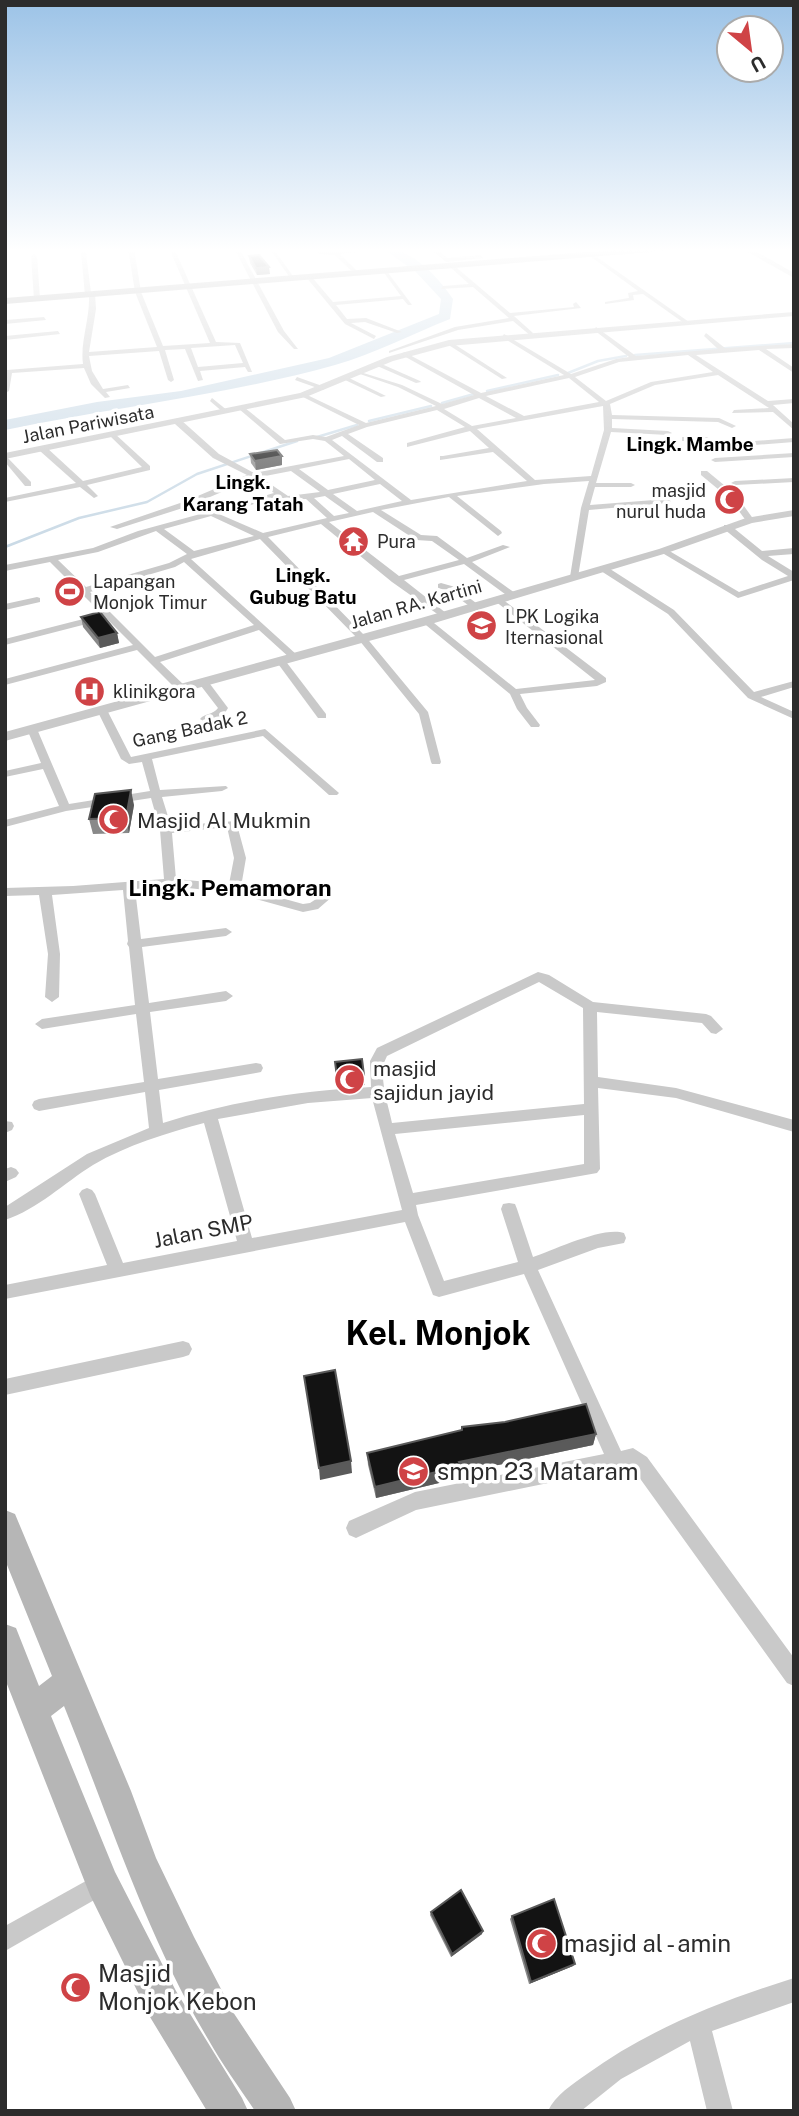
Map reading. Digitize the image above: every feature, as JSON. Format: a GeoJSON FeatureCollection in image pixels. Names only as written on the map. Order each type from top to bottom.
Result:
{"type":"FeatureCollection","features":[{"type":"Feature","properties":{"kind":"main road"},"geometry":{"type":"LineString","coordinates":[[5,1524],[116,1791],[142,1865],[181,1950],[220,2025],[276,2111]]}},
{"type":"Feature","properties":{"kind":"main road"},"geometry":{"type":"LineString","coordinates":[[5,1639],[102,1883],[163,2004],[229,2111]]}},
{"type":"Feature","properties":{"kind":"main road"},"geometry":{"type":"LineString","coordinates":[[34,1710],[70,1681]]}},
{"type":"Feature","properties":{"kind":"street"},"geometry":{"type":"LineString","coordinates":[[86,347],[85,366],[100,391],[107,397]]}},
{"type":"Feature","properties":{"kind":"street"},"geometry":{"type":"LineString","coordinates":[[86,354],[177,347]]}},
{"type":"Feature","properties":{"kind":"street"},"geometry":{"type":"LineString","coordinates":[[187,347],[198,375]]}},
{"type":"Feature","properties":{"kind":"street"},"geometry":{"type":"LineString","coordinates":[[198,375],[248,368],[239,347]]}},
{"type":"Feature","properties":{"kind":"street"},"geometry":{"type":"LineString","coordinates":[[390,356],[412,347]]}},
{"type":"Feature","properties":{"kind":"street","name":"Jalan Pariwisata"},"geometry":{"type":"LineString","coordinates":[[5,457],[303,395],[390,356],[434,347]]}},
{"type":"Feature","properties":{"kind":"street"},"geometry":{"type":"LineString","coordinates":[[455,347],[504,378]]}},
{"type":"Feature","properties":{"kind":"street"},"geometry":{"type":"LineString","coordinates":[[522,347],[570,376],[606,403],[608,430],[584,508],[574,577]]}},
{"type":"Feature","properties":{"kind":"street"},"geometry":{"type":"LineString","coordinates":[[619,347],[633,358]]}},
{"type":"Feature","properties":{"kind":"street"},"geometry":{"type":"LineString","coordinates":[[243,409],[283,442],[321,438],[440,408],[483,394],[570,376],[607,363],[722,348],[781,347]]}},
{"type":"Feature","properties":{"kind":"street"},"geometry":{"type":"LineString","coordinates":[[161,348],[171,380]]}},
{"type":"Feature","properties":{"kind":"street"},"geometry":{"type":"LineString","coordinates":[[760,348],[794,371]]}},
{"type":"Feature","properties":{"kind":"street"},"geometry":{"type":"LineString","coordinates":[[689,353],[766,403],[792,425]]}},
{"type":"Feature","properties":{"kind":"street"},"geometry":{"type":"LineString","coordinates":[[404,354],[483,394],[522,418]]}},
{"type":"Feature","properties":{"kind":"street"},"geometry":{"type":"LineString","coordinates":[[377,364],[418,379],[423,374],[390,356]]}},
{"type":"Feature","properties":{"kind":"street"},"geometry":{"type":"LineString","coordinates":[[5,365],[38,362]]}},
{"type":"Feature","properties":{"kind":"street"},"geometry":{"type":"LineString","coordinates":[[6,391],[9,371],[85,366]]}},
{"type":"Feature","properties":{"kind":"street"},"geometry":{"type":"LineString","coordinates":[[359,372],[394,383],[440,408],[471,429],[532,481]]}},
{"type":"Feature","properties":{"kind":"street"},"geometry":{"type":"LineString","coordinates":[[410,445],[522,418],[606,403],[653,383],[717,373]]}},
{"type":"Feature","properties":{"kind":"street"},"geometry":{"type":"LineString","coordinates":[[198,375],[218,374]]}},
{"type":"Feature","properties":{"kind":"street"},"geometry":{"type":"LineString","coordinates":[[345,378],[383,396]]}},
{"type":"Feature","properties":{"kind":"street"},"geometry":{"type":"LineString","coordinates":[[297,379],[323,388]]}},
{"type":"Feature","properties":{"kind":"street"},"geometry":{"type":"LineString","coordinates":[[100,391],[128,387]]}},
{"type":"Feature","properties":{"kind":"street"},"geometry":{"type":"LineString","coordinates":[[303,395],[365,425]]}},
{"type":"Feature","properties":{"kind":"street"},"geometry":{"type":"LineString","coordinates":[[212,400],[226,412]]}},
{"type":"Feature","properties":{"kind":"street"},"geometry":{"type":"LineString","coordinates":[[766,403],[794,401]]}},
{"type":"Feature","properties":{"kind":"street"},"geometry":{"type":"LineString","coordinates":[[734,412],[775,410]]}},
{"type":"Feature","properties":{"kind":"street"},"geometry":{"type":"LineString","coordinates":[[609,417],[719,420],[732,426]]}},
{"type":"Feature","properties":{"kind":"street"},"geometry":{"type":"LineString","coordinates":[[178,422],[224,461],[294,499],[381,481]]}},
{"type":"Feature","properties":{"kind":"street"},"geometry":{"type":"LineString","coordinates":[[608,430],[668,433]]}},
{"type":"Feature","properties":{"kind":"street"},"geometry":{"type":"LineString","coordinates":[[343,433],[380,460]]}},
{"type":"Feature","properties":{"kind":"street"},"geometry":{"type":"LineString","coordinates":[[114,435],[155,475]]}},
{"type":"Feature","properties":{"kind":"street"},"geometry":{"type":"LineString","coordinates":[[321,438],[351,457],[410,503]]}},
{"type":"Feature","properties":{"kind":"street"},"geometry":{"type":"LineString","coordinates":[[685,439],[705,438],[716,446],[794,440]]}},
{"type":"Feature","properties":{"kind":"street"},"geometry":{"type":"LineString","coordinates":[[43,449],[94,496]]}},
{"type":"Feature","properties":{"kind":"street"},"geometry":{"type":"LineString","coordinates":[[443,458],[496,449]]}},
{"type":"Feature","properties":{"kind":"street"},"geometry":{"type":"LineString","coordinates":[[715,460],[794,455]]}},
{"type":"Feature","properties":{"kind":"street"},"geometry":{"type":"LineString","coordinates":[[5,457],[28,484]]}},
{"type":"Feature","properties":{"kind":"street"},"geometry":{"type":"LineString","coordinates":[[114,527],[189,503],[252,476],[351,457]]}},
{"type":"Feature","properties":{"kind":"street"},"geometry":{"type":"LineString","coordinates":[[5,500],[147,468]]}},
{"type":"Feature","properties":{"kind":"street"},"geometry":{"type":"LineString","coordinates":[[294,469],[356,514]]}},
{"type":"Feature","properties":{"kind":"street"},"geometry":{"type":"LineString","coordinates":[[704,473],[733,497],[750,520]]}},
{"type":"Feature","properties":{"kind":"street"},"geometry":{"type":"LineString","coordinates":[[735,483],[794,480]]}},
{"type":"Feature","properties":{"kind":"street"},"geometry":{"type":"LineString","coordinates":[[83,591],[189,556],[262,536],[451,495],[532,481],[631,485]]}},
{"type":"Feature","properties":{"kind":"street"},"geometry":{"type":"LineString","coordinates":[[5,568],[96,550],[158,529],[281,494]]}},
{"type":"Feature","properties":{"kind":"street"},"geometry":{"type":"LineString","coordinates":[[451,495],[498,533]]}},
{"type":"Feature","properties":{"kind":"street"},"geometry":{"type":"LineString","coordinates":[[307,497],[333,519]]}},
{"type":"Feature","properties":{"kind":"street"},"geometry":{"type":"LineString","coordinates":[[584,508],[667,501]]}},
{"type":"Feature","properties":{"kind":"street"},"geometry":{"type":"LineString","coordinates":[[189,503],[262,536],[362,638],[425,713],[436,762]]}},
{"type":"Feature","properties":{"kind":"street"},"geometry":{"type":"LineString","coordinates":[[375,510],[419,538],[434,538],[512,595]]}},
{"type":"Feature","properties":{"kind":"street","name":"Jalan RA. Kartini"},"geometry":{"type":"LineString","coordinates":[[5,737],[426,621],[663,551],[750,520],[794,513]]}},
{"type":"Feature","properties":{"kind":"street"},"geometry":{"type":"LineString","coordinates":[[323,522],[443,615]]}},
{"type":"Feature","properties":{"kind":"street"},"geometry":{"type":"LineString","coordinates":[[727,527],[794,576]]}},
{"type":"Feature","properties":{"kind":"street"},"geometry":{"type":"LineString","coordinates":[[158,529],[261,626],[288,659],[322,716]]}},
{"type":"Feature","properties":{"kind":"street"},"geometry":{"type":"LineString","coordinates":[[396,580],[506,547]]}},
{"type":"Feature","properties":{"kind":"street"},"geometry":{"type":"LineString","coordinates":[[663,551],[734,594],[742,594],[794,576]]}},
{"type":"Feature","properties":{"kind":"street"},"geometry":{"type":"LineString","coordinates":[[761,554],[794,551]]}},
{"type":"Feature","properties":{"kind":"street"},"geometry":{"type":"LineString","coordinates":[[52,559],[181,688]]}},
{"type":"Feature","properties":{"kind":"street"},"geometry":{"type":"LineString","coordinates":[[604,569],[671,612],[752,696],[794,716]]}},
{"type":"Feature","properties":{"kind":"street"},"geometry":{"type":"LineString","coordinates":[[441,586],[452,589],[475,606]]}},
{"type":"Feature","properties":{"kind":"street"},"geometry":{"type":"LineString","coordinates":[[498,599],[602,680],[514,692]]}},
{"type":"Feature","properties":{"kind":"street"},"geometry":{"type":"LineString","coordinates":[[5,607],[37,600]]}},
{"type":"Feature","properties":{"kind":"street"},"geometry":{"type":"LineString","coordinates":[[5,642],[108,615]]}},
{"type":"Feature","properties":{"kind":"street"},"geometry":{"type":"LineString","coordinates":[[426,621],[472,655],[514,692],[534,725]]}},
{"type":"Feature","properties":{"kind":"street"},"geometry":{"type":"LineString","coordinates":[[155,660],[261,626]]}},
{"type":"Feature","properties":{"kind":"street"},"geometry":{"type":"LineString","coordinates":[[5,682],[140,646]]}},
{"type":"Feature","properties":{"kind":"street"},"geometry":{"type":"LineString","coordinates":[[203,682],[223,708],[219,714],[205,719]]}},
{"type":"Feature","properties":{"kind":"street"},"geometry":{"type":"LineString","coordinates":[[752,696],[794,684]]}},
{"type":"Feature","properties":{"kind":"street","name":"Gang Badak 2"},"geometry":{"type":"LineString","coordinates":[[102,710],[126,759],[131,761],[265,732],[334,793]]}},
{"type":"Feature","properties":{"kind":"street"},"geometry":{"type":"LineString","coordinates":[[32,729],[65,808]]}},
{"type":"Feature","properties":{"kind":"street"},"geometry":{"type":"LineString","coordinates":[[146,758],[166,830],[170,882]]}},
{"type":"Feature","properties":{"kind":"street"},"geometry":{"type":"LineString","coordinates":[[5,774],[46,765]]}},
{"type":"Feature","properties":{"kind":"street"},"geometry":{"type":"LineString","coordinates":[[5,824],[65,808],[155,794],[222,788]]}},
{"type":"Feature","properties":{"kind":"street"},"geometry":{"type":"LineString","coordinates":[[166,830],[232,823],[240,858],[234,889]]}},
{"type":"Feature","properties":{"kind":"street"},"geometry":{"type":"LineString","coordinates":[[6,889],[45,891],[170,882],[234,889],[303,908],[314,906],[327,896]]}},
{"type":"Feature","properties":{"kind":"street"},"geometry":{"type":"LineString","coordinates":[[128,884],[157,1133]]}},
{"type":"Feature","properties":{"kind":"street"},"geometry":{"type":"LineString","coordinates":[[45,891],[54,954],[52,997]]}},
{"type":"Feature","properties":{"kind":"street"},"geometry":{"type":"LineString","coordinates":[[133,944],[226,932]]}},
{"type":"Feature","properties":{"kind":"street"},"geometry":{"type":"LineString","coordinates":[[618,1238],[598,1241],[528,1266],[439,1290],[409,1207],[377,1092],[375,1061],[382,1052],[530,980],[544,978],[590,1006],[706,1019],[716,1030]]}},
{"type":"Feature","properties":{"kind":"street"},"geometry":{"type":"LineString","coordinates":[[42,1024],[226,996]]}},
{"type":"Feature","properties":{"kind":"street","name":"Jalan SMP"},"geometry":{"type":"LineString","coordinates":[[5,1292],[588,1172],[594,1164],[590,1006]]}},
{"type":"Feature","properties":{"kind":"street"},"geometry":{"type":"LineString","coordinates":[[38,1105],[256,1068]]}},
{"type":"Feature","properties":{"kind":"street"},"geometry":{"type":"LineString","coordinates":[[593,1082],[676,1093],[794,1126]]}},
{"type":"Feature","properties":{"kind":"street"},"geometry":{"type":"LineString","coordinates":[[5,1214],[40,1196],[89,1160],[157,1133],[210,1116],[282,1100],[377,1092]]}},
{"type":"Feature","properties":{"kind":"street"},"geometry":{"type":"LineString","coordinates":[[388,1129],[593,1109]]}},
{"type":"Feature","properties":{"kind":"street"},"geometry":{"type":"LineString","coordinates":[[210,1116],[246,1244]]}},
{"type":"Feature","properties":{"kind":"street"},"geometry":{"type":"LineString","coordinates":[[87,1194],[117,1269]]}},
{"type":"Feature","properties":{"kind":"street"},"geometry":{"type":"LineString","coordinates":[[509,1209],[528,1266],[616,1460]]}},
{"type":"Feature","properties":{"kind":"street"},"geometry":{"type":"LineString","coordinates":[[5,1387],[183,1349]]}},
{"type":"Feature","properties":{"kind":"street"},"geometry":{"type":"LineString","coordinates":[[356,1528],[415,1501],[633,1457],[641,1463],[794,1676]]}},
{"type":"Feature","properties":{"kind":"street"},"geometry":{"type":"LineString","coordinates":[[5,1939],[102,1883]]}},
{"type":"Feature","properties":{"kind":"street"},"geometry":{"type":"LineString","coordinates":[[561,2111],[588,2086],[631,2057],[739,2006],[794,1990]]}},
{"type":"Feature","properties":{"kind":"street"},"geometry":{"type":"LineString","coordinates":[[698,2026],[720,2111]]}},
{"type":"Feature","properties":{"kind":"building"},"geometry":{"type":"Polygon","coordinates":[[[277,450],[282,456],[255,461],[250,454],[277,450]]]}},
{"type":"Feature","properties":{"kind":"building"},"geometry":{"type":"Polygon","coordinates":[[[100,612],[117,633],[98,638],[81,617],[100,612]]]}},
{"type":"Feature","properties":{"kind":"building"},"geometry":{"type":"Polygon","coordinates":[[[131,790],[126,818],[89,819],[95,794],[131,790]]]}},
{"type":"Feature","properties":{"kind":"building"},"geometry":{"type":"Polygon","coordinates":[[[362,1059],[364,1075],[337,1077],[335,1062],[362,1059]]]}},
{"type":"Feature","properties":{"kind":"building"},"geometry":{"type":"Polygon","coordinates":[[[335,1370],[351,1461],[319,1468],[304,1376],[335,1370]]]}},
{"type":"Feature","properties":{"kind":"building"},"geometry":{"type":"Polygon","coordinates":[[[586,1404],[596,1434],[459,1462],[461,1466],[375,1487],[367,1453],[462,1430],[462,1427],[505,1422],[586,1404]]]}},
{"type":"Feature","properties":{"kind":"building"},"geometry":{"type":"Polygon","coordinates":[[[461,1890],[483,1931],[452,1954],[431,1912],[461,1890]]]}},
{"type":"Feature","properties":{"kind":"building","name":"masjid al - amin"},"geometry":{"type":"Polygon","coordinates":[[[554,1899],[575,1964],[531,1982],[512,1916],[554,1899]]]}},
{"type":"Feature","properties":{"kind":"waterway"},"geometry":{"type":"LineString","coordinates":[[5,425],[97,406],[181,395],[333,361],[368,347]]}},
{"type":"Feature","properties":{"kind":"waterway"},"geometry":{"type":"LineString","coordinates":[[635,355],[744,347]]}},
{"type":"Feature","properties":{"kind":"waterway"},"geometry":{"type":"LineString","coordinates":[[568,373],[598,361],[626,356]]}},
{"type":"Feature","properties":{"kind":"waterway"},"geometry":{"type":"LineString","coordinates":[[487,391],[558,375]]}},
{"type":"Feature","properties":{"kind":"waterway"},"geometry":{"type":"LineString","coordinates":[[442,403],[474,394]]}},
{"type":"Feature","properties":{"kind":"waterway"},"geometry":{"type":"LineString","coordinates":[[369,421],[431,406]]}},
{"type":"Feature","properties":{"kind":"waterway"},"geometry":{"type":"LineString","coordinates":[[317,437],[357,425]]}},
{"type":"Feature","properties":{"kind":"waterway"},"geometry":{"type":"LineString","coordinates":[[5,547],[79,518],[147,502],[197,474],[297,441]]}},
{"type":"Feature","properties":{"kind":"place","name":"masjid nurul huda"},"geometry":{"type":"Point","coordinates":[729,500]}},
{"type":"Feature","properties":{"kind":"place","name":"Pura"},"geometry":{"type":"Point","coordinates":[354,541]}},
{"type":"Feature","properties":{"kind":"place","name":"Lapangan Monjok Timur"},"geometry":{"type":"Point","coordinates":[70,591]}},
{"type":"Feature","properties":{"kind":"place","name":"LPK Logika Iternasional"},"geometry":{"type":"Point","coordinates":[482,626]}},
{"type":"Feature","properties":{"kind":"place","name":"klinikgora"},"geometry":{"type":"Point","coordinates":[90,691]}},
{"type":"Feature","properties":{"kind":"place","name":"Masjid Al Mukmin"},"geometry":{"type":"Point","coordinates":[114,820]}},
{"type":"Feature","properties":{"kind":"place","name":"masjid sajidun jayid"},"geometry":{"type":"Point","coordinates":[350,1080]}},
{"type":"Feature","properties":{"kind":"place","name":"smpn 23 Mataram"},"geometry":{"type":"Point","coordinates":[414,1471]}},
{"type":"Feature","properties":{"kind":"place","name":"masjid al - amin"},"geometry":{"type":"Point","coordinates":[541,1943]}},
{"type":"Feature","properties":{"kind":"place","name":"Masjid Monjok Kebon"},"geometry":{"type":"Point","coordinates":[75,1987]}},
{"type":"Feature","properties":{"kind":"district","name":"Lingk. Mambe"},"geometry":{"type":"Point","coordinates":[690,444]}},
{"type":"Feature","properties":{"kind":"district","name":"Lingk. Karang Tatah"},"geometry":{"type":"Point","coordinates":[243,493]}},
{"type":"Feature","properties":{"kind":"district","name":"Lingk. Gubug Batu"},"geometry":{"type":"Point","coordinates":[303,586]}},
{"type":"Feature","properties":{"kind":"district","name":"Lingk. Pemamoran"},"geometry":{"type":"Point","coordinates":[230,887]}},
{"type":"Feature","properties":{"kind":"district","name":"Kel. Monjok"},"geometry":{"type":"Point","coordinates":[438,1333]}}]}
